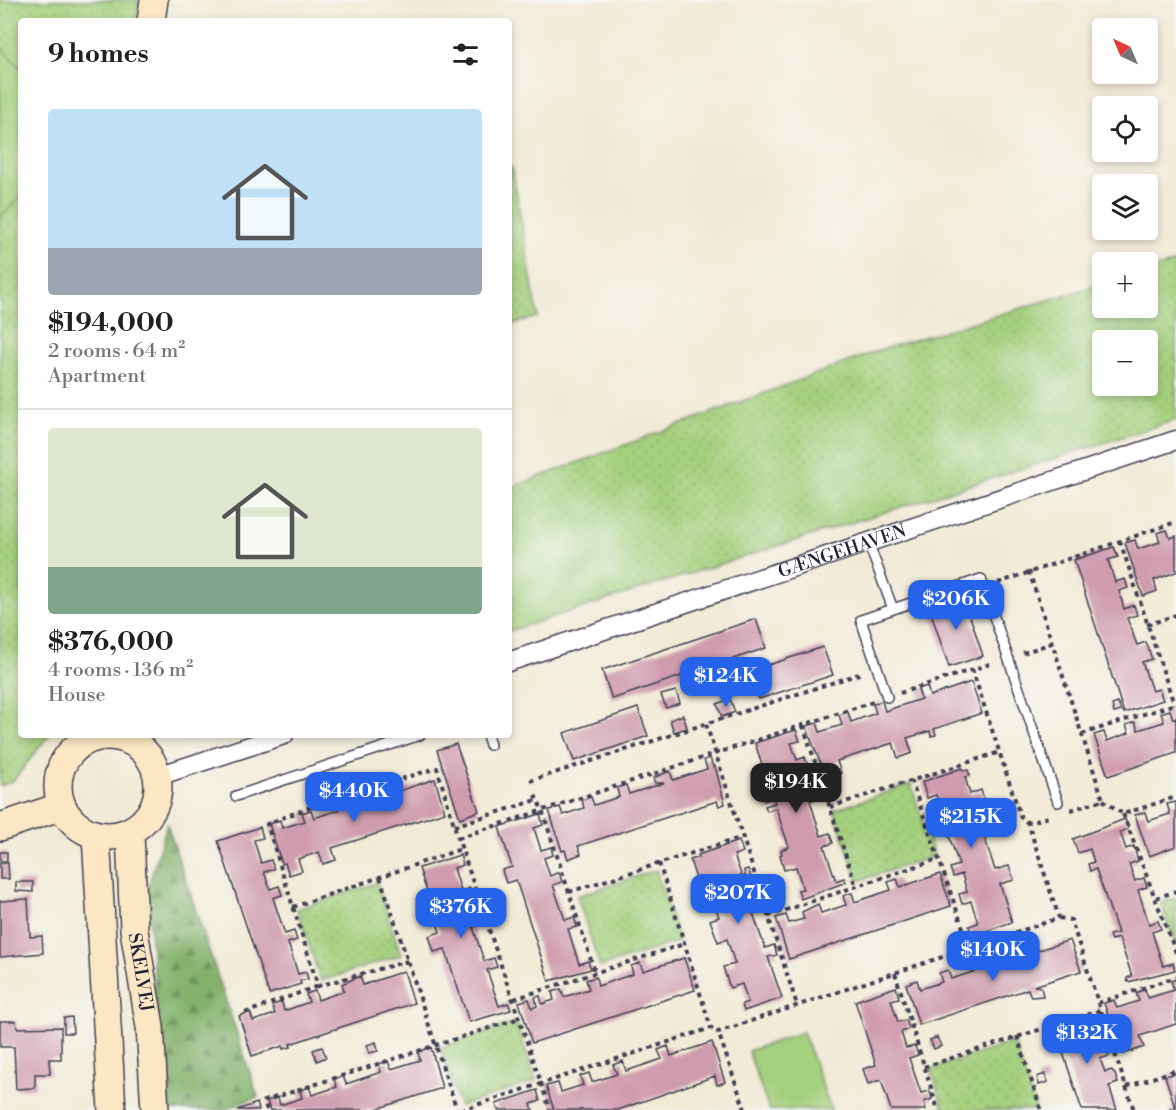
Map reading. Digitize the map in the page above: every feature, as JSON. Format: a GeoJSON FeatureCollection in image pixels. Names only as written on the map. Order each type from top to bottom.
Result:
{"type":"FeatureCollection","features":[{"type":"Feature","properties":{"kind":"street"},"geometry":{"type":"LineString","coordinates":[[151,18],[154,0]]}},
{"type":"Feature","properties":{"kind":"street","name":"GÆNGEHAVEN"},"geometry":{"type":"LineString","coordinates":[[512,661],[1176,440]]}},
{"type":"Feature","properties":{"kind":"street"},"geometry":{"type":"LineString","coordinates":[[95,738],[83,742],[65,759],[58,784],[62,806],[80,828],[96,836],[114,837],[130,833],[150,815],[159,795],[158,776],[139,740]]}},
{"type":"Feature","properties":{"kind":"street"},"geometry":{"type":"LineString","coordinates":[[158,776],[275,738]]}},
{"type":"Feature","properties":{"kind":"street"},"geometry":{"type":"LineString","coordinates":[[0,827],[62,806]]}},
{"type":"Feature","properties":{"kind":"street","name":"SKELVEJ"},"geometry":{"type":"LineString","coordinates":[[130,833],[134,930],[150,1027],[155,1110]]}},
{"type":"Feature","properties":{"kind":"street","name":"SKELVEJ"},"geometry":{"type":"LineString","coordinates":[[96,836],[112,1110]]}},
{"type":"Feature","properties":{"kind":"lane"},"geometry":{"type":"LineString","coordinates":[[868,542],[893,609]]}},
{"type":"Feature","properties":{"kind":"lane"},"geometry":{"type":"LineString","coordinates":[[887,697],[861,620],[981,579],[1058,802]]}},
{"type":"Feature","properties":{"kind":"lane"},"geometry":{"type":"LineString","coordinates":[[236,796],[411,738]]}},
{"type":"Feature","properties":{"kind":"path"},"geometry":{"type":"LineString","coordinates":[[985,592],[1000,581],[1176,522]]}},
{"type":"Feature","properties":{"kind":"path"},"geometry":{"type":"LineString","coordinates":[[1082,734],[1175,704],[1120,541]]}},
{"type":"Feature","properties":{"kind":"path"},"geometry":{"type":"LineString","coordinates":[[1029,571],[1103,800],[1123,814],[1176,953]]}},
{"type":"Feature","properties":{"kind":"path"},"geometry":{"type":"LineString","coordinates":[[1147,625],[1176,615]]}},
{"type":"Feature","properties":{"kind":"path"},"geometry":{"type":"LineString","coordinates":[[458,838],[1052,643]]}},
{"type":"Feature","properties":{"kind":"path"},"geometry":{"type":"LineString","coordinates":[[530,781],[877,668]]}},
{"type":"Feature","properties":{"kind":"path"},"geometry":{"type":"LineString","coordinates":[[972,669],[1021,818],[1028,823],[1059,918]]}},
{"type":"Feature","properties":{"kind":"path"},"geometry":{"type":"LineString","coordinates":[[706,724],[797,1005]]}},
{"type":"Feature","properties":{"kind":"path"},"geometry":{"type":"LineString","coordinates":[[803,725],[856,887]]}},
{"type":"Feature","properties":{"kind":"path"},"geometry":{"type":"LineString","coordinates":[[830,807],[1000,752]]}},
{"type":"Feature","properties":{"kind":"path"},"geometry":{"type":"LineString","coordinates":[[318,986],[267,824],[318,804],[437,768],[461,849],[550,1110]]}},
{"type":"Feature","properties":{"kind":"path"},"geometry":{"type":"LineString","coordinates":[[911,780],[970,948]]}},
{"type":"Feature","properties":{"kind":"path"},"geometry":{"type":"LineString","coordinates":[[1123,814],[1176,797]]}},
{"type":"Feature","properties":{"kind":"path"},"geometry":{"type":"LineString","coordinates":[[454,826],[536,798],[542,810],[595,972]]}},
{"type":"Feature","properties":{"kind":"path"},"geometry":{"type":"LineString","coordinates":[[1028,823],[1103,800]]}},
{"type":"Feature","properties":{"kind":"path"},"geometry":{"type":"LineString","coordinates":[[569,892],[742,837]]}},
{"type":"Feature","properties":{"kind":"path"},"geometry":{"type":"LineString","coordinates":[[294,907],[461,849]]}},
{"type":"Feature","properties":{"kind":"path"},"geometry":{"type":"LineString","coordinates":[[768,916],[938,859]]}},
{"type":"Feature","properties":{"kind":"path"},"geometry":{"type":"LineString","coordinates":[[659,863],[711,1028],[718,1032],[745,1110]]}},
{"type":"Feature","properties":{"kind":"path"},"geometry":{"type":"LineString","coordinates":[[380,877],[459,1110],[711,1028]]}},
{"type":"Feature","properties":{"kind":"path"},"geometry":{"type":"LineString","coordinates":[[1156,898],[1176,891]]}},
{"type":"Feature","properties":{"kind":"path"},"geometry":{"type":"LineString","coordinates":[[718,1032],[1059,918],[1071,920],[1134,1110]]}},
{"type":"Feature","properties":{"kind":"path"},"geometry":{"type":"LineString","coordinates":[[514,999],[684,944]]}},
{"type":"Feature","properties":{"kind":"path"},"geometry":{"type":"LineString","coordinates":[[245,1013],[318,986],[408,961]]}},
{"type":"Feature","properties":{"kind":"path"},"geometry":{"type":"LineString","coordinates":[[895,972],[938,1110]]}},
{"type":"Feature","properties":{"kind":"path"},"geometry":{"type":"LineString","coordinates":[[1098,1003],[1176,977]]}},
{"type":"Feature","properties":{"kind":"path"},"geometry":{"type":"LineString","coordinates":[[924,1067],[1101,1010]]}},
{"type":"Feature","properties":{"kind":"path"},"geometry":{"type":"LineString","coordinates":[[267,1110],[264,1101],[520,1018]]}},
{"type":"Feature","properties":{"kind":"path"},"geometry":{"type":"LineString","coordinates":[[1017,1036],[1041,1110]]}},
{"type":"Feature","properties":{"kind":"path"},"geometry":{"type":"LineString","coordinates":[[1126,1086],[1176,1070]]}},
{"type":"Feature","properties":{"kind":"green space"},"geometry":{"type":"Polygon","coordinates":[[[0,0],[139,0],[136,18],[18,18],[18,738],[47,738],[13,781],[0,786],[0,0]]]}},
{"type":"Feature","properties":{"kind":"green space"},"geometry":{"type":"Polygon","coordinates":[[[0,46],[18,66],[18,198],[0,218],[0,46]]]}},
{"type":"Feature","properties":{"kind":"green space"},"geometry":{"type":"Polygon","coordinates":[[[512,168],[538,317],[512,324],[512,168]]]}},
{"type":"Feature","properties":{"kind":"green space"},"geometry":{"type":"Polygon","coordinates":[[[1176,262],[1176,420],[512,630],[512,487],[880,350],[1092,287],[1092,318],[1158,318],[1158,268],[1176,262]]]}},
{"type":"Feature","properties":{"kind":"green space"},"geometry":{"type":"Polygon","coordinates":[[[911,784],[934,856],[858,881],[834,810],[911,784]]]}},
{"type":"Feature","properties":{"kind":"green space"},"geometry":{"type":"Polygon","coordinates":[[[167,824],[258,1097],[223,1110],[164,1110],[147,890],[167,824]]]}},
{"type":"Feature","properties":{"kind":"green space"},"geometry":{"type":"Polygon","coordinates":[[[656,870],[679,941],[600,967],[577,896],[656,870]]]}},
{"type":"Feature","properties":{"kind":"green space"},"geometry":{"type":"Polygon","coordinates":[[[377,883],[401,955],[321,981],[297,909],[377,883]]]}},
{"type":"Feature","properties":{"kind":"green space"},"geometry":{"type":"Polygon","coordinates":[[[1176,898],[1176,947],[1161,903],[1176,898]]]}},
{"type":"Feature","properties":{"kind":"green space"},"geometry":{"type":"Polygon","coordinates":[[[516,1022],[536,1081],[460,1106],[440,1048],[516,1022]]]}},
{"type":"Feature","properties":{"kind":"green space"},"geometry":{"type":"Polygon","coordinates":[[[803,1032],[831,1110],[769,1110],[748,1051],[803,1032]]]}},
{"type":"Feature","properties":{"kind":"green space"},"geometry":{"type":"Polygon","coordinates":[[[1014,1042],[1036,1110],[944,1110],[931,1069],[1014,1042]]]}},
{"type":"Feature","properties":{"kind":"building"},"geometry":{"type":"Polygon","coordinates":[[[1167,530],[1170,538],[1176,536],[1176,572],[1154,580],[1157,591],[1143,596],[1125,543],[1135,540],[1138,549],[1160,542],[1157,533],[1167,530]]]}},
{"type":"Feature","properties":{"kind":"building"},"geometry":{"type":"Polygon","coordinates":[[[1114,547],[1118,557],[1108,560],[1115,582],[1125,579],[1128,588],[1119,591],[1124,609],[1134,605],[1137,615],[1127,618],[1137,645],[1146,642],[1152,659],[1142,662],[1152,691],[1159,689],[1163,700],[1124,713],[1074,560],[1114,547]]]}},
{"type":"Feature","properties":{"kind":"building"},"geometry":{"type":"Polygon","coordinates":[[[963,595],[983,656],[949,667],[929,607],[963,595]]]}},
{"type":"Feature","properties":{"kind":"building"},"geometry":{"type":"Polygon","coordinates":[[[756,619],[766,648],[612,699],[602,670],[756,619]]]}},
{"type":"Feature","properties":{"kind":"building"},"geometry":{"type":"Polygon","coordinates":[[[823,647],[833,675],[759,699],[750,671],[823,647]]]}},
{"type":"Feature","properties":{"kind":"building"},"geometry":{"type":"Polygon","coordinates":[[[723,675],[728,688],[714,693],[710,680],[723,675]]]}},
{"type":"Feature","properties":{"kind":"building"},"geometry":{"type":"Polygon","coordinates":[[[971,682],[982,713],[934,729],[936,735],[931,736],[930,731],[907,738],[912,753],[898,758],[893,743],[837,761],[841,773],[826,778],[806,726],[817,723],[820,732],[842,725],[839,715],[848,712],[851,722],[876,713],[873,704],[882,701],[885,711],[921,699],[918,689],[927,686],[930,696],[971,682]]]}},
{"type":"Feature","properties":{"kind":"building"},"geometry":{"type":"Polygon","coordinates":[[[676,691],[680,703],[666,708],[661,695],[676,691]]]}},
{"type":"Feature","properties":{"kind":"building"},"geometry":{"type":"Polygon","coordinates":[[[730,699],[735,712],[722,717],[717,704],[730,699]]]}},
{"type":"Feature","properties":{"kind":"building"},"geometry":{"type":"Polygon","coordinates":[[[1118,703],[1121,711],[1114,713],[1112,705],[1118,703]]]}},
{"type":"Feature","properties":{"kind":"building"},"geometry":{"type":"Polygon","coordinates":[[[638,708],[648,736],[574,761],[564,733],[638,708]]]}},
{"type":"Feature","properties":{"kind":"building"},"geometry":{"type":"Polygon","coordinates":[[[1170,710],[1173,719],[1176,718],[1176,753],[1108,776],[1094,735],[1104,732],[1107,741],[1129,733],[1126,725],[1135,722],[1138,730],[1164,722],[1161,713],[1170,710]]]}},
{"type":"Feature","properties":{"kind":"building"},"geometry":{"type":"Polygon","coordinates":[[[683,715],[687,728],[674,732],[670,720],[683,715]]]}},
{"type":"Feature","properties":{"kind":"building"},"geometry":{"type":"Polygon","coordinates":[[[796,730],[800,741],[791,743],[797,760],[805,757],[810,772],[802,775],[807,792],[816,789],[818,798],[810,801],[821,836],[830,833],[833,843],[824,846],[836,881],[844,878],[846,882],[801,899],[798,890],[803,889],[796,867],[784,870],[781,850],[789,847],[776,808],[767,811],[765,806],[775,803],[773,798],[764,801],[759,783],[767,780],[755,743],[796,730]]]}},
{"type":"Feature","properties":{"kind":"building"},"geometry":{"type":"Polygon","coordinates":[[[456,744],[479,811],[460,818],[437,750],[456,744]]]}},
{"type":"Feature","properties":{"kind":"building"},"geometry":{"type":"Polygon","coordinates":[[[710,758],[713,767],[715,766],[725,804],[719,806],[717,801],[578,846],[581,854],[568,859],[565,850],[562,851],[549,810],[560,807],[563,815],[584,808],[582,800],[591,797],[594,805],[619,797],[617,788],[626,785],[629,794],[664,783],[655,783],[653,778],[670,771],[673,780],[707,769],[704,760],[710,758]]]}},
{"type":"Feature","properties":{"kind":"building"},"geometry":{"type":"Polygon","coordinates":[[[962,768],[963,771],[968,770],[970,776],[965,777],[970,794],[981,790],[988,811],[977,814],[995,870],[1009,866],[1014,880],[1000,884],[1012,922],[972,936],[969,926],[978,923],[971,901],[962,904],[959,894],[967,892],[962,874],[953,877],[950,868],[959,865],[947,830],[939,833],[935,824],[944,821],[936,795],[927,798],[922,782],[962,768]]]}},
{"type":"Feature","properties":{"kind":"building"},"geometry":{"type":"Polygon","coordinates":[[[435,779],[445,812],[332,848],[336,860],[323,864],[319,852],[298,859],[302,871],[289,875],[285,863],[282,864],[269,824],[280,820],[282,828],[305,821],[302,813],[311,810],[314,818],[339,810],[337,802],[346,799],[349,807],[383,796],[381,787],[391,784],[393,793],[435,779]]]}},
{"type":"Feature","properties":{"kind":"building"},"geometry":{"type":"Polygon","coordinates":[[[1176,802],[1176,846],[1149,856],[1135,815],[1145,812],[1148,821],[1170,814],[1167,804],[1176,802]]]}},
{"type":"Feature","properties":{"kind":"building"},"geometry":{"type":"Polygon","coordinates":[[[540,814],[543,825],[534,828],[541,850],[551,847],[553,855],[544,858],[550,876],[559,872],[562,882],[553,885],[565,920],[574,917],[577,927],[568,929],[579,964],[588,961],[591,969],[549,981],[516,880],[506,883],[502,870],[512,867],[499,827],[540,814]]]}},
{"type":"Feature","properties":{"kind":"building"},"geometry":{"type":"Polygon","coordinates":[[[1125,819],[1128,829],[1120,832],[1126,849],[1134,846],[1138,861],[1129,864],[1135,881],[1144,878],[1147,887],[1138,890],[1149,924],[1158,921],[1161,929],[1152,932],[1163,966],[1173,963],[1175,970],[1128,982],[1127,978],[1132,976],[1119,938],[1111,940],[1109,935],[1118,933],[1096,869],[1090,871],[1088,864],[1094,862],[1090,849],[1078,853],[1073,839],[1125,819]]]}},
{"type":"Feature","properties":{"kind":"building"},"geometry":{"type":"Polygon","coordinates":[[[260,827],[263,838],[254,840],[261,863],[271,860],[274,869],[264,872],[270,889],[279,886],[282,895],[273,898],[285,934],[294,931],[297,940],[288,943],[298,974],[306,972],[308,979],[300,981],[301,984],[269,994],[218,841],[260,827]]]}},
{"type":"Feature","properties":{"kind":"building"},"geometry":{"type":"Polygon","coordinates":[[[739,841],[743,852],[734,855],[742,877],[745,876],[744,870],[748,869],[753,883],[744,886],[750,903],[759,900],[762,910],[753,913],[765,948],[774,945],[777,955],[768,957],[782,998],[744,1011],[742,1004],[748,1002],[742,984],[730,988],[723,967],[735,964],[727,939],[718,942],[710,920],[719,917],[706,879],[697,882],[690,860],[739,841]]]}},
{"type":"Feature","properties":{"kind":"building"},"geometry":{"type":"Polygon","coordinates":[[[0,852],[7,852],[7,861],[0,861],[0,852]]]}},
{"type":"Feature","properties":{"kind":"building"},"geometry":{"type":"Polygon","coordinates":[[[460,855],[463,865],[454,868],[461,891],[470,888],[473,897],[464,900],[470,916],[479,913],[482,924],[473,927],[484,961],[494,958],[497,967],[487,970],[499,1006],[508,1003],[511,1010],[469,1022],[445,949],[434,952],[429,936],[440,932],[419,868],[460,855]]]}},
{"type":"Feature","properties":{"kind":"building"},"geometry":{"type":"Polygon","coordinates":[[[0,863],[8,863],[9,879],[0,879],[0,863]]]}},
{"type":"Feature","properties":{"kind":"building"},"geometry":{"type":"Polygon","coordinates":[[[940,874],[951,906],[789,959],[776,918],[786,915],[789,923],[804,919],[802,912],[818,904],[821,913],[846,905],[843,896],[852,893],[855,902],[891,890],[888,882],[897,879],[900,887],[940,874]]]}},
{"type":"Feature","properties":{"kind":"building"},"geometry":{"type":"Polygon","coordinates":[[[16,882],[33,882],[33,892],[16,891],[16,882]]]}},
{"type":"Feature","properties":{"kind":"building"},"geometry":{"type":"Polygon","coordinates":[[[28,899],[30,937],[42,936],[43,953],[0,957],[0,901],[28,899]]]}},
{"type":"Feature","properties":{"kind":"building"},"geometry":{"type":"Polygon","coordinates":[[[1070,940],[1081,971],[1034,986],[1041,987],[1043,996],[1031,997],[1028,989],[919,1025],[906,984],[917,980],[920,989],[942,982],[939,973],[948,970],[951,979],[976,971],[973,962],[982,959],[985,968],[1021,956],[1017,947],[1027,944],[1030,953],[1070,940]]]}},
{"type":"Feature","properties":{"kind":"building"},"geometry":{"type":"Polygon","coordinates":[[[684,958],[695,990],[532,1043],[519,1002],[529,999],[532,1008],[537,1006],[535,997],[540,996],[542,1004],[554,1000],[552,992],[561,989],[564,997],[589,989],[586,980],[596,977],[598,986],[633,974],[631,966],[640,963],[643,971],[684,958]]]}},
{"type":"Feature","properties":{"kind":"building"},"geometry":{"type":"Polygon","coordinates":[[[404,971],[414,1003],[290,1044],[291,1047],[283,1049],[283,1046],[252,1056],[239,1016],[250,1012],[253,1021],[275,1014],[272,1005],[282,1002],[284,1011],[309,1002],[306,994],[315,991],[318,1000],[344,991],[342,984],[360,976],[363,985],[404,971]]]}},
{"type":"Feature","properties":{"kind":"building"},"geometry":{"type":"Polygon","coordinates":[[[1176,979],[1176,1024],[1140,1036],[1144,1047],[1124,1054],[1120,1042],[1117,1043],[1104,1003],[1114,1000],[1117,1008],[1139,1001],[1136,993],[1145,989],[1148,998],[1174,990],[1171,981],[1176,979]]]}},
{"type":"Feature","properties":{"kind":"building"},"geometry":{"type":"Polygon","coordinates":[[[896,987],[899,998],[891,1000],[898,1022],[906,1020],[909,1029],[901,1032],[906,1048],[915,1046],[918,1055],[909,1058],[921,1093],[930,1091],[932,1099],[924,1102],[926,1110],[891,1110],[881,1080],[868,1084],[863,1069],[876,1065],[855,1001],[896,987]]]}},
{"type":"Feature","properties":{"kind":"building"},"geometry":{"type":"Polygon","coordinates":[[[1096,1015],[1099,1026],[1091,1029],[1098,1051],[1106,1048],[1109,1056],[1100,1059],[1105,1072],[1112,1070],[1118,1083],[1109,1086],[1117,1110],[1082,1110],[1055,1029],[1096,1015]]]}},
{"type":"Feature","properties":{"kind":"building"},"geometry":{"type":"Polygon","coordinates":[[[72,1017],[73,1033],[64,1033],[64,1018],[72,1017]]]}},
{"type":"Feature","properties":{"kind":"building"},"geometry":{"type":"Polygon","coordinates":[[[0,1021],[16,1021],[17,1028],[61,1027],[61,1059],[49,1059],[50,1074],[35,1074],[35,1088],[16,1089],[14,1047],[0,1047],[0,1021]]]}},
{"type":"Feature","properties":{"kind":"building"},"geometry":{"type":"Polygon","coordinates":[[[937,1037],[941,1046],[934,1049],[930,1040],[937,1037]]]}},
{"type":"Feature","properties":{"kind":"building"},"geometry":{"type":"Polygon","coordinates":[[[376,1042],[378,1051],[369,1053],[367,1045],[376,1042]]]}},
{"type":"Feature","properties":{"kind":"building"},"geometry":{"type":"Polygon","coordinates":[[[712,1042],[725,1082],[717,1085],[715,1076],[618,1110],[554,1110],[546,1086],[558,1083],[561,1092],[583,1085],[580,1076],[589,1073],[592,1082],[617,1074],[613,1065],[623,1061],[626,1071],[662,1059],[658,1050],[668,1046],[671,1056],[712,1042]]]}},
{"type":"Feature","properties":{"kind":"building"},"geometry":{"type":"Polygon","coordinates":[[[322,1047],[326,1057],[317,1061],[313,1050],[322,1047]]]}},
{"type":"Feature","properties":{"kind":"building"},"geometry":{"type":"Polygon","coordinates":[[[431,1047],[442,1088],[373,1110],[270,1110],[267,1101],[278,1097],[280,1105],[302,1098],[300,1090],[309,1087],[312,1095],[337,1087],[334,1079],[343,1076],[346,1084],[381,1072],[379,1064],[388,1061],[391,1069],[420,1060],[418,1052],[431,1047]]]}},
{"type":"Feature","properties":{"kind":"building"},"geometry":{"type":"Polygon","coordinates":[[[1176,1073],[1176,1110],[1168,1110],[1175,1107],[1165,1076],[1176,1073]]]}},
{"type":"Feature","properties":{"kind":"building"},"geometry":{"type":"Polygon","coordinates":[[[1045,1074],[1048,1082],[1039,1085],[1037,1077],[1045,1074]]]}},
{"type":"Feature","properties":{"kind":"building"},"geometry":{"type":"Polygon","coordinates":[[[537,1090],[540,1101],[531,1104],[533,1110],[498,1110],[496,1104],[537,1090]]]}},
{"type":"Feature","properties":{"kind":"building"},"geometry":{"type":"Polygon","coordinates":[[[257,1103],[259,1110],[237,1110],[257,1103]]]}}]}
